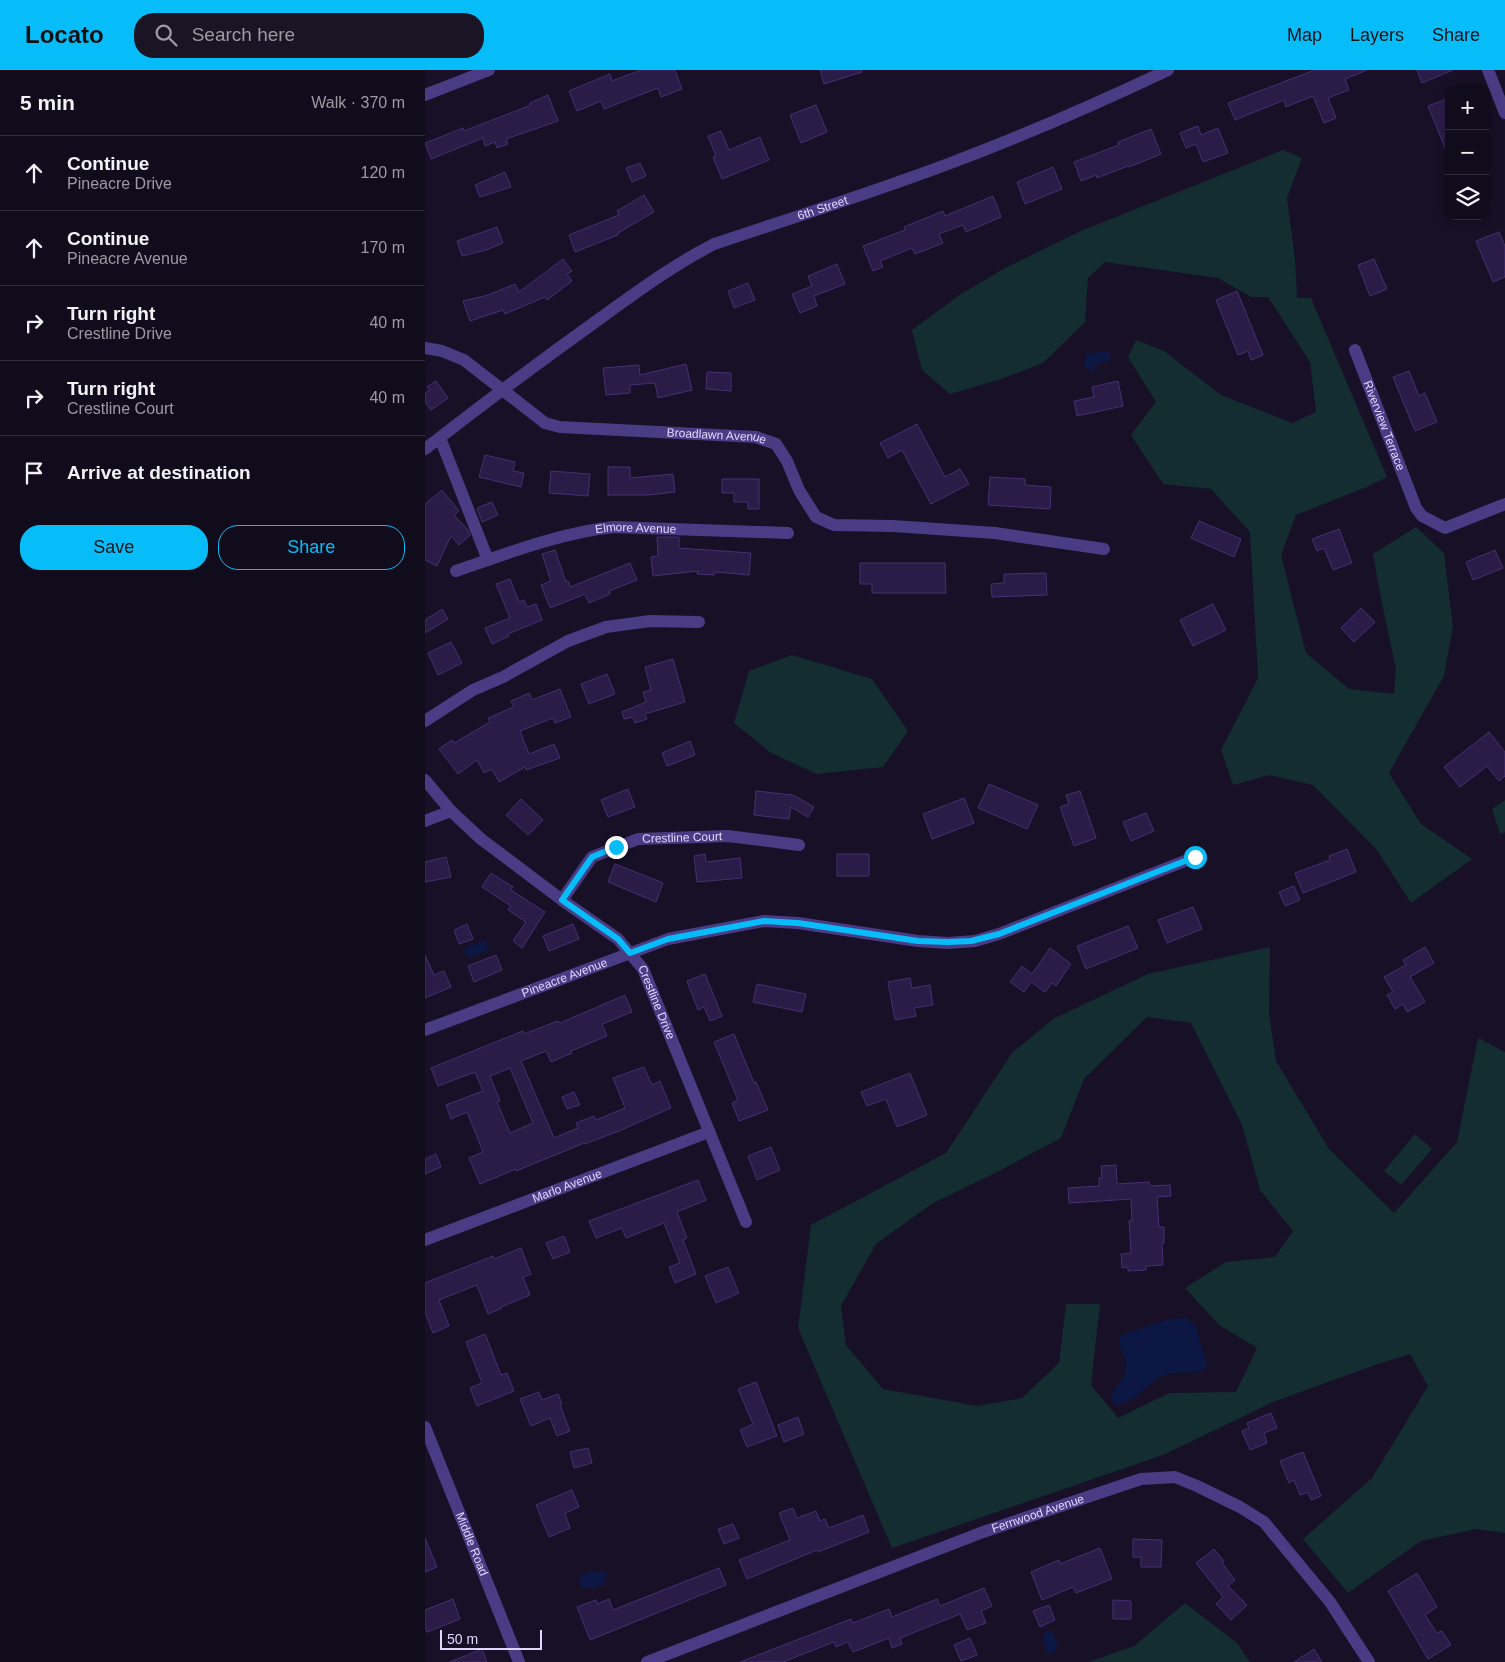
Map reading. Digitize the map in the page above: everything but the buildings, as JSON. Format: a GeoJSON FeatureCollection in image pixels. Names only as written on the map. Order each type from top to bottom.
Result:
{"type":"FeatureCollection","features":[{"type":"Feature","properties":{"kind":"street","name":"6th Street"},"geometry":{"type":"LineString","coordinates":[[425,449],[501,390],[696,253],[714,244],[949,164],[1101,101],[1169,70]]}},
{"type":"Feature","properties":{"kind":"street"},"geometry":{"type":"LineString","coordinates":[[1488,70],[1505,113]]}},
{"type":"Feature","properties":{"kind":"street"},"geometry":{"type":"LineString","coordinates":[[425,95],[482,71]]}},
{"type":"Feature","properties":{"kind":"street","name":"Broadlawn Avenue"},"geometry":{"type":"LineString","coordinates":[[425,348],[442,351],[464,360],[545,423],[560,427],[756,437],[777,444],[787,461],[799,490],[815,517],[834,525],[893,526],[995,533],[1104,549]]}},
{"type":"Feature","properties":{"kind":"street","name":"Riverview Terrace"},"geometry":{"type":"LineString","coordinates":[[1355,350],[1415,508],[1422,516],[1445,528],[1505,504]]}},
{"type":"Feature","properties":{"kind":"street"},"geometry":{"type":"LineString","coordinates":[[440,438],[488,560]]}},
{"type":"Feature","properties":{"kind":"street","name":"Elmore Avenue"},"geometry":{"type":"LineString","coordinates":[[456,571],[595,529],[614,527],[788,533]]}},
{"type":"Feature","properties":{"kind":"street"},"geometry":{"type":"LineString","coordinates":[[425,721],[473,690],[568,641],[606,627],[650,621],[699,622]]}},
{"type":"Feature","properties":{"kind":"street","name":"Crestline Drive"},"geometry":{"type":"LineString","coordinates":[[425,780],[451,811],[481,838],[562,900],[618,939],[643,969],[746,1222]]}},
{"type":"Feature","properties":{"kind":"street"},"geometry":{"type":"LineString","coordinates":[[425,822],[451,811]]}},
{"type":"Feature","properties":{"kind":"street","name":"Crestline Court"},"geometry":{"type":"LineString","coordinates":[[562,900],[592,857],[638,839],[728,836],[799,844]]}},
{"type":"Feature","properties":{"kind":"street","name":"Pineacre Avenue"},"geometry":{"type":"LineString","coordinates":[[425,1030],[668,939],[764,921],[798,923],[918,941],[971,941],[999,934],[1195,857]]}},
{"type":"Feature","properties":{"kind":"street","name":"Marlo Avenue"},"geometry":{"type":"LineString","coordinates":[[425,1240],[709,1132]]}},
{"type":"Feature","properties":{"kind":"street","name":"Middle Road"},"geometry":{"type":"LineString","coordinates":[[425,1427],[519,1662]]}},
{"type":"Feature","properties":{"kind":"street","name":"Fernwood Avenue"},"geometry":{"type":"LineString","coordinates":[[647,1662],[983,1532],[1141,1479],[1175,1477],[1239,1507],[1264,1522],[1330,1602],[1369,1662]]}},
{"type":"Feature","properties":{"kind":"green space"},"geometry":{"type":"Polygon","coordinates":[[[1283,150],[1302,158],[1287,198],[1295,259],[1297,298],[1311,298],[1387,477],[1367,487],[1296,515],[1281,555],[1306,653],[1349,689],[1394,694],[1396,669],[1373,554],[1416,527],[1444,553],[1453,627],[1444,676],[1389,773],[1421,824],[1472,859],[1411,903],[1377,850],[1313,785],[1269,775],[1233,785],[1221,750],[1258,678],[1250,532],[1211,489],[1163,484],[1131,435],[1156,402],[1128,357],[1136,340],[1164,351],[1221,395],[1292,423],[1316,412],[1310,362],[1268,297],[1251,297],[1218,278],[1105,262],[1088,278],[1085,322],[1043,363],[998,380],[950,394],[922,370],[912,330],[958,296],[1005,268],[1081,231],[1283,150]]]}},
{"type":"Feature","properties":{"kind":"green space"},"geometry":{"type":"Polygon","coordinates":[[[792,655],[872,679],[908,731],[883,767],[817,774],[771,753],[734,723],[749,671],[792,655]]]}},
{"type":"Feature","properties":{"kind":"green space"},"geometry":{"type":"Polygon","coordinates":[[[1505,800],[1505,832],[1500,834],[1492,809],[1505,800]]]}},
{"type":"Feature","properties":{"kind":"green space"},"geometry":{"type":"Polygon","coordinates":[[[1270,947],[1269,1014],[1276,1061],[1329,1149],[1394,1213],[1457,1142],[1478,1038],[1505,1052],[1505,1533],[1476,1529],[1421,1541],[1348,1593],[1303,1539],[1372,1478],[1428,1386],[1410,1354],[1273,1402],[1163,1455],[892,1548],[798,1328],[811,1225],[946,1153],[1012,1053],[1053,1019],[1148,974],[1270,947]],[[1147,1017],[1084,1079],[1061,1138],[933,1203],[876,1244],[841,1306],[846,1345],[883,1389],[977,1406],[1022,1398],[1059,1363],[1066,1304],[1100,1304],[1091,1385],[1118,1418],[1169,1393],[1236,1392],[1257,1348],[1219,1325],[1185,1288],[1226,1262],[1275,1257],[1293,1231],[1260,1190],[1242,1125],[1191,1023],[1147,1017]]]}},
{"type":"Feature","properties":{"kind":"green space"},"geometry":{"type":"Polygon","coordinates":[[[1415,1134],[1432,1149],[1401,1185],[1384,1171],[1415,1134]]]}},
{"type":"Feature","properties":{"kind":"green space"},"geometry":{"type":"Polygon","coordinates":[[[1185,1603],[1237,1643],[1250,1662],[1089,1662],[1134,1646],[1185,1603]]]}},
{"type":"Feature","properties":{"kind":"water"},"geometry":{"type":"Polygon","coordinates":[[[1107,351],[1110,353],[1110,361],[1096,364],[1095,371],[1090,371],[1090,369],[1085,367],[1085,354],[1107,351]]]}},
{"type":"Feature","properties":{"kind":"water"},"geometry":{"type":"Polygon","coordinates":[[[486,940],[489,950],[468,958],[464,948],[486,940]]]}},
{"type":"Feature","properties":{"kind":"water"},"geometry":{"type":"Polygon","coordinates":[[[1186,1318],[1195,1324],[1208,1367],[1198,1371],[1162,1376],[1128,1402],[1114,1405],[1111,1396],[1126,1373],[1126,1360],[1120,1347],[1119,1336],[1168,1319],[1186,1318]]]}},
{"type":"Feature","properties":{"kind":"water"},"geometry":{"type":"Polygon","coordinates":[[[600,1571],[605,1572],[607,1575],[606,1580],[601,1586],[582,1588],[580,1583],[581,1576],[600,1571]]]}},
{"type":"Feature","properties":{"kind":"water"},"geometry":{"type":"Polygon","coordinates":[[[1047,1631],[1051,1631],[1054,1634],[1058,1648],[1054,1653],[1048,1653],[1046,1650],[1042,1637],[1047,1631]]]}},
{"type":"Feature","properties":{"kind":"route"},"geometry":{"type":"LineString","coordinates":[[616,847],[592,857],[562,900],[618,939],[630,953],[668,939],[764,921],[798,923],[918,941],[975,941],[999,934],[1195,857]]}}]}
